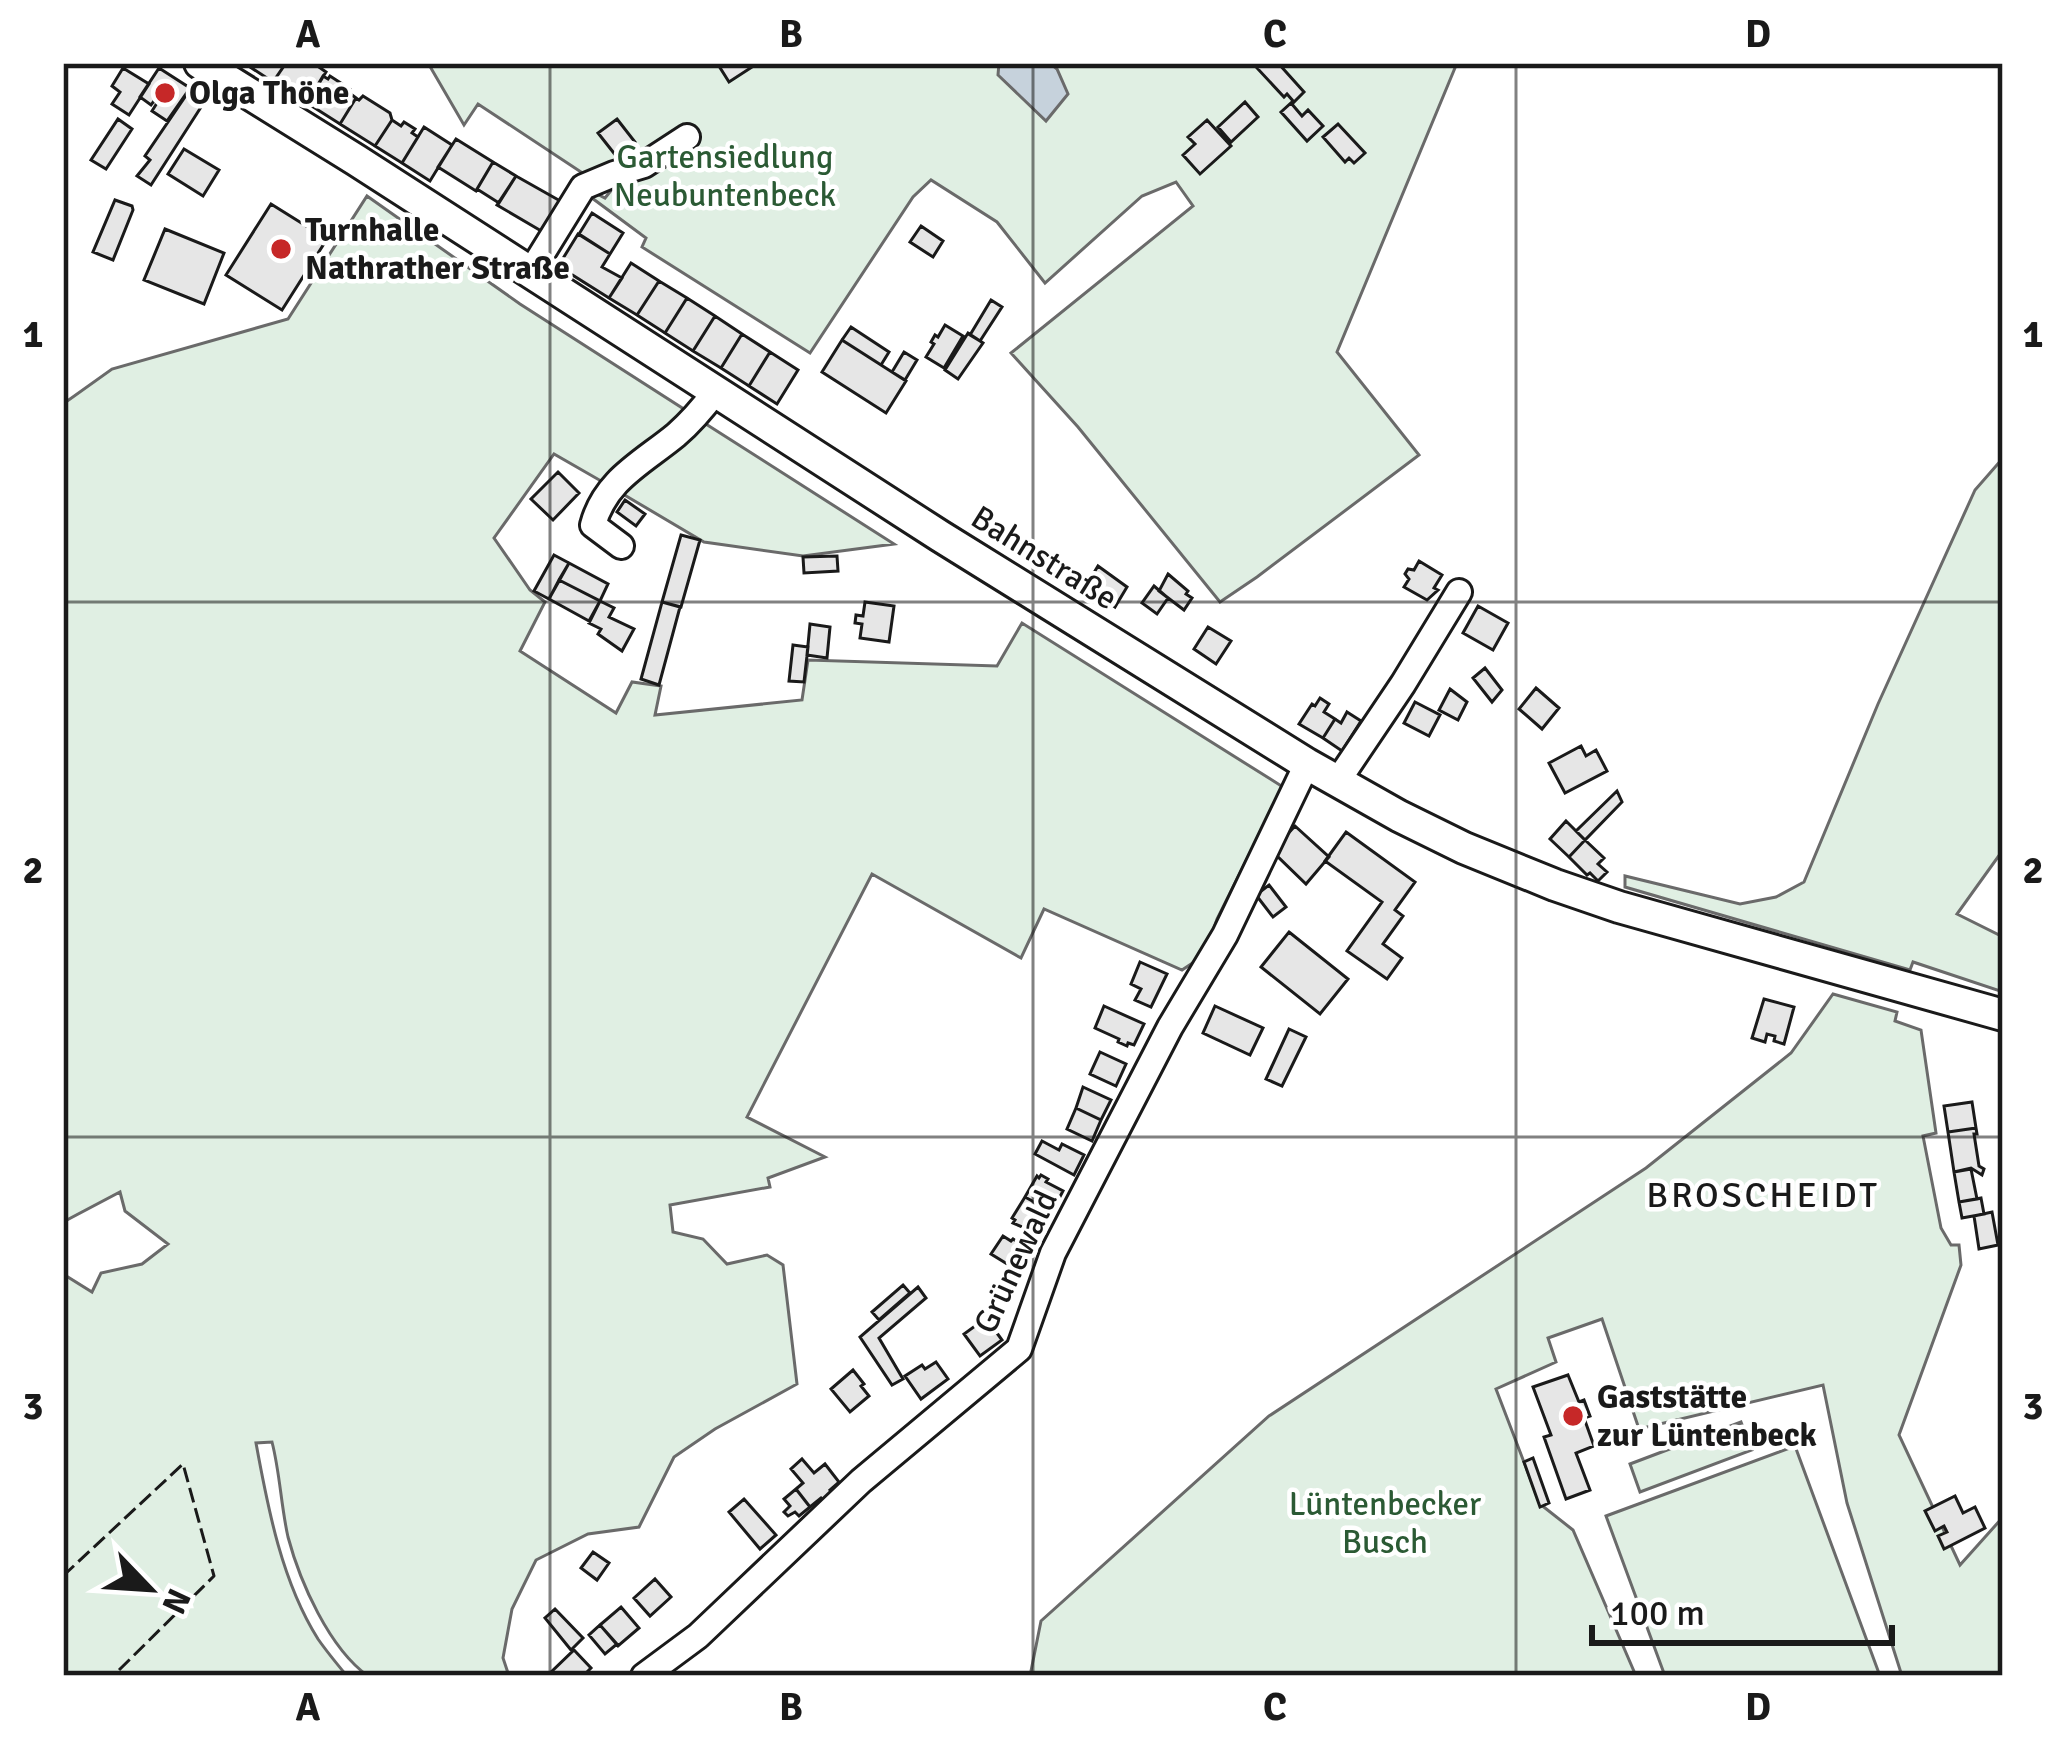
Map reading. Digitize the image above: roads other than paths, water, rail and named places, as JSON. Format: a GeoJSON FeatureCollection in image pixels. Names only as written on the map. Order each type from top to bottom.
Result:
{"type":"FeatureCollection","features":[{"type":"Feature","properties":{"kind":"main road","name":"Bahnstraße"},"geometry":{"type":"LineString","coordinates":[[200,63],[940,536],[1337,782],[1448,840],[1555,885],[2003,1016]]}},
{"type":"Feature","properties":{"kind":"street"},"geometry":{"type":"LineString","coordinates":[[530,273],[583,188],[644,165],[687,137]]}},
{"type":"Feature","properties":{"kind":"street"},"geometry":{"type":"LineString","coordinates":[[621,546],[593,525],[598,506],[613,485],[681,431],[715,392]]}},
{"type":"Feature","properties":{"kind":"street"},"geometry":{"type":"LineString","coordinates":[[1337,782],[1459,592]]}},
{"type":"Feature","properties":{"kind":"street","name":"Grünewald"},"geometry":{"type":"LineString","coordinates":[[644,1676],[698,1636],[861,1481],[1019,1349],[1053,1253],[1170,1027],[1225,935],[1306,764]]}},
{"type":"Feature","properties":{"kind":"place","name":"Olga Thöne"},"geometry":{"type":"Point","coordinates":[165,93]}},
{"type":"Feature","properties":{"kind":"place","name":"Turnhalle Nathrather Straße"},"geometry":{"type":"Point","coordinates":[281,249]}},
{"type":"Feature","properties":{"kind":"place","name":"Gaststätte zur Lüntenbeck"},"geometry":{"type":"Point","coordinates":[1573,1416]}},
{"type":"Feature","properties":{"kind":"district","name":"BROSCHEIDT"},"geometry":{"type":"Point","coordinates":[1763,1195]}},
{"type":"Feature","properties":{"kind":"park label","name":"Gartensiedlung Neubuntenbeck"},"geometry":{"type":"Point","coordinates":[725,176]}},
{"type":"Feature","properties":{"kind":"park label","name":"Lüntenbecker Busch"},"geometry":{"type":"Point","coordinates":[1385,1523]}}]}
